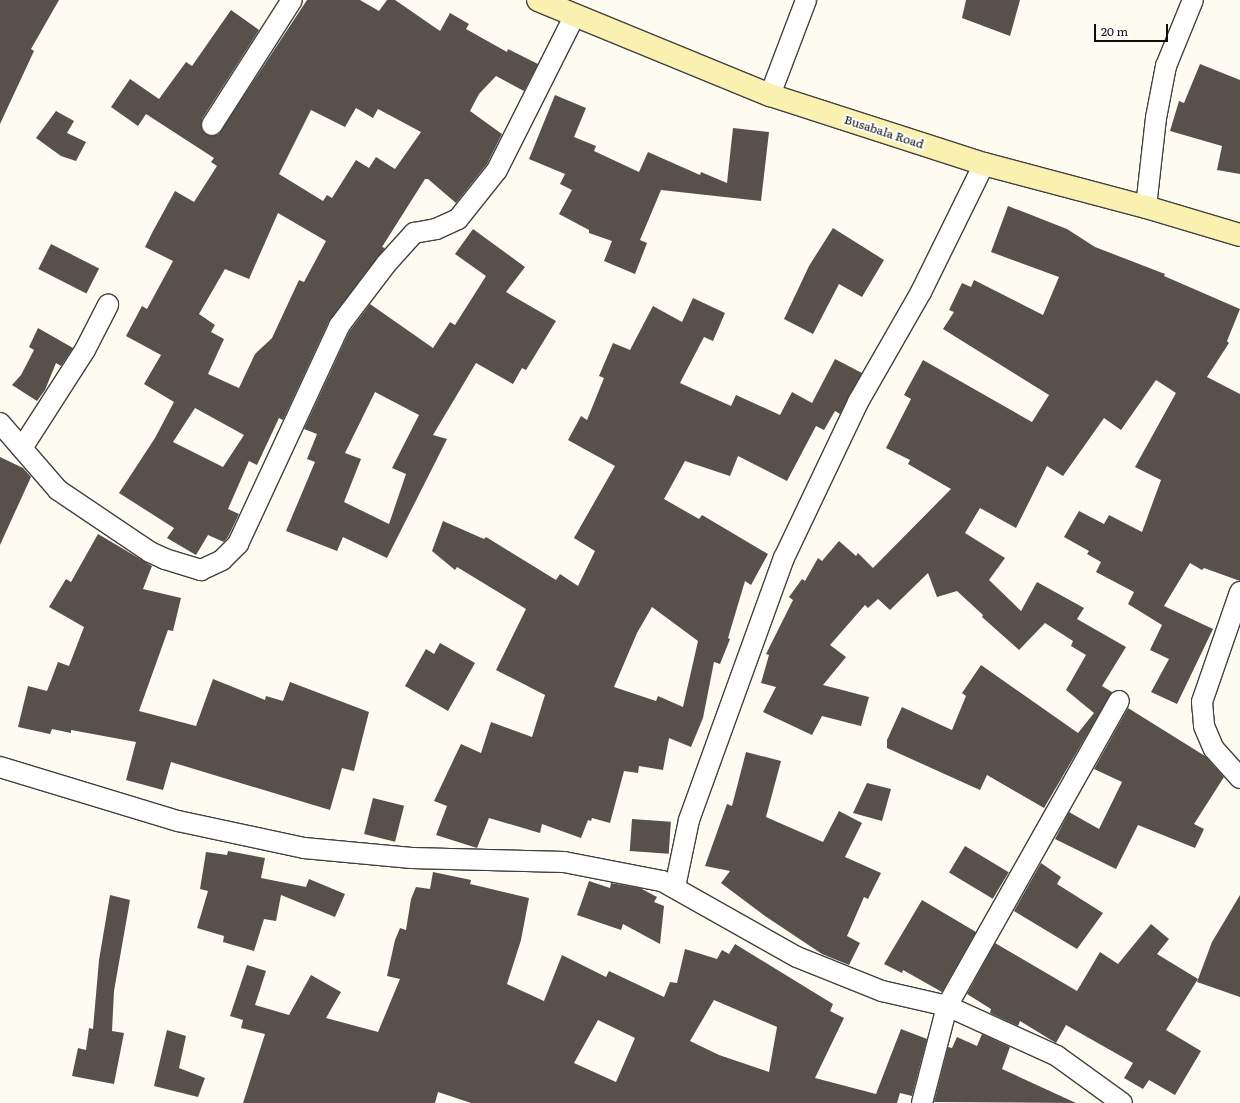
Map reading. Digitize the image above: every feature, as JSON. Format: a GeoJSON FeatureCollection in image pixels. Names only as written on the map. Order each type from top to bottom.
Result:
{"type":"FeatureCollection","features":[{"type":"Feature","properties":{"kind":"street"},"geometry":{"type":"LineString","coordinates":[[212,125],[292,0]]}},
{"type":"Feature","properties":{"kind":"street","name":"Busabala Road"},"geometry":{"type":"LineString","coordinates":[[538,0],[770,95],[984,164],[1146,207],[1240,235]]}},
{"type":"Feature","properties":{"kind":"street"},"geometry":{"type":"LineString","coordinates":[[770,95],[806,0]]}},
{"type":"Feature","properties":{"kind":"street"},"geometry":{"type":"LineString","coordinates":[[1146,207],[1156,118],[1166,66],[1193,0]]}},
{"type":"Feature","properties":{"kind":"street"},"geometry":{"type":"LineString","coordinates":[[0,423],[58,490],[150,552],[165,559],[201,570],[222,560],[238,544],[340,326],[386,264],[414,233],[436,229],[458,219],[497,170],[576,15]]}},
{"type":"Feature","properties":{"kind":"street"},"geometry":{"type":"LineString","coordinates":[[675,887],[689,820],[784,558],[858,402],[921,292],[984,164]]}},
{"type":"Feature","properties":{"kind":"street"},"geometry":{"type":"LineString","coordinates":[[22,448],[85,350],[108,305]]}},
{"type":"Feature","properties":{"kind":"street"},"geometry":{"type":"LineString","coordinates":[[1240,592],[1202,702],[1204,726],[1214,749],[1240,778]]}},
{"type":"Feature","properties":{"kind":"street"},"geometry":{"type":"LineString","coordinates":[[922,1103],[947,1006],[1120,701]]}},
{"type":"Feature","properties":{"kind":"street"},"geometry":{"type":"LineString","coordinates":[[0,767],[178,821],[304,848],[412,858],[564,862],[662,881],[675,887],[753,934],[797,957],[882,991],[947,1006],[1057,1056],[1122,1103]]}},
{"type":"Feature","properties":{"kind":"building"},"geometry":{"type":"Polygon","coordinates":[[[0,0],[59,0],[31,49],[34,51],[0,124],[0,0]]]}},
{"type":"Feature","properties":{"kind":"building"},"geometry":{"type":"Polygon","coordinates":[[[307,0],[360,0],[379,11],[387,0],[395,0],[440,31],[450,13],[469,24],[466,29],[507,52],[508,49],[538,64],[524,91],[496,76],[479,94],[470,111],[502,134],[487,164],[456,203],[428,179],[425,179],[382,247],[385,248],[329,321],[283,420],[279,418],[257,465],[249,461],[228,509],[239,514],[228,537],[224,542],[208,535],[196,555],[167,538],[174,528],[119,493],[155,438],[174,402],[144,384],[161,355],[126,336],[142,306],[147,309],[173,261],[145,247],[153,231],[175,191],[194,202],[217,166],[211,162],[214,158],[146,114],[138,126],[111,107],[130,79],[159,99],[186,62],[192,66],[231,10],[259,30],[202,119],[202,130],[206,134],[218,135],[307,0]],[[356,108],[345,127],[311,110],[279,174],[323,201],[327,195],[332,198],[356,160],[369,168],[376,157],[395,169],[421,132],[378,109],[373,118],[356,108]],[[278,213],[249,279],[225,269],[199,314],[215,325],[211,332],[224,339],[208,374],[239,388],[255,354],[272,338],[299,280],[304,282],[326,241],[278,213]],[[195,408],[173,442],[223,467],[244,435],[195,408]]]}},
{"type":"Feature","properties":{"kind":"building"},"geometry":{"type":"Polygon","coordinates":[[[966,0],[1020,0],[1010,36],[962,18],[966,0]]]}},
{"type":"Feature","properties":{"kind":"building"},"geometry":{"type":"Polygon","coordinates":[[[1200,64],[1240,80],[1240,174],[1217,170],[1222,146],[1170,131],[1179,101],[1184,103],[1200,64]]]}},
{"type":"Feature","properties":{"kind":"building"},"geometry":{"type":"Polygon","coordinates":[[[555,95],[586,108],[574,137],[596,146],[594,151],[639,172],[648,152],[700,175],[701,172],[727,183],[733,128],[769,132],[761,201],[661,190],[640,240],[647,243],[635,274],[604,261],[612,241],[589,233],[589,230],[559,214],[572,190],[560,184],[565,174],[529,159],[555,95]]]}},
{"type":"Feature","properties":{"kind":"building"},"geometry":{"type":"Polygon","coordinates":[[[56,111],[74,121],[67,133],[86,142],[76,161],[61,156],[36,138],[56,111]]]}},
{"type":"Feature","properties":{"kind":"building"},"geometry":{"type":"Polygon","coordinates":[[[1008,206],[1067,229],[1095,247],[1165,274],[1164,276],[1240,309],[1227,341],[1229,343],[1207,377],[1240,394],[1240,581],[1204,568],[1202,570],[1190,563],[1164,606],[1213,629],[1177,704],[1151,692],[1169,659],[1150,650],[1162,625],[1128,604],[1134,592],[1096,572],[1101,562],[1087,554],[1089,551],[1064,537],[1079,511],[1104,524],[1109,515],[1142,532],[1161,480],[1135,467],[1176,393],[1156,380],[1121,430],[1104,418],[1063,476],[1047,466],[1016,528],[980,508],[965,533],[1005,558],[989,580],[1021,611],[1037,582],[1084,608],[1077,619],[1126,647],[1102,686],[1112,692],[1044,808],[987,775],[980,790],[887,748],[887,740],[902,707],[952,730],[966,696],[962,693],[981,665],[1078,733],[1094,713],[1066,690],[1086,655],[1071,646],[1073,641],[1045,623],[1019,650],[982,617],[983,615],[957,591],[937,597],[928,573],[890,610],[878,599],[868,608],[865,605],[830,645],[846,657],[823,685],[869,697],[861,726],[822,716],[812,735],[763,712],[776,687],[761,683],[769,655],[766,654],[793,600],[789,597],[802,579],[805,581],[818,558],[822,561],[839,541],[856,556],[858,553],[873,568],[951,489],[908,464],[910,460],[886,448],[911,399],[904,395],[923,360],[1032,422],[1049,395],[943,329],[954,312],[949,310],[962,283],[971,287],[974,280],[1043,315],[1059,277],[991,252],[1008,206]]]}},
{"type":"Feature","properties":{"kind":"building"},"geometry":{"type":"Polygon","coordinates":[[[833,228],[884,260],[862,297],[839,284],[813,334],[784,319],[809,266],[833,228]]]}},
{"type":"Feature","properties":{"kind":"building"},"geometry":{"type":"Polygon","coordinates":[[[473,229],[525,267],[506,292],[556,321],[526,370],[522,368],[513,384],[476,363],[433,435],[447,439],[387,558],[343,537],[337,551],[286,531],[315,462],[307,459],[317,434],[304,429],[349,332],[370,304],[433,348],[450,322],[455,325],[486,276],[455,254],[473,229]],[[375,392],[345,453],[361,459],[344,502],[389,524],[406,474],[392,468],[419,415],[375,392]]]}},
{"type":"Feature","properties":{"kind":"building"},"geometry":{"type":"Polygon","coordinates":[[[51,244],[99,269],[86,293],[38,269],[51,244]]]}},
{"type":"Feature","properties":{"kind":"building"},"geometry":{"type":"Polygon","coordinates":[[[693,298],[725,313],[713,341],[704,337],[680,383],[731,406],[736,395],[780,415],[792,392],[812,403],[835,359],[862,373],[840,414],[835,411],[824,430],[816,426],[787,481],[738,456],[730,476],[685,461],[664,499],[699,519],[702,515],[768,554],[751,585],[745,581],[728,638],[730,639],[720,664],[714,662],[703,718],[691,747],[669,738],[663,770],[639,766],[638,773],[624,771],[610,823],[592,818],[591,821],[588,820],[581,838],[542,824],[540,833],[489,818],[477,848],[436,835],[447,806],[434,801],[461,744],[481,753],[491,722],[532,737],[545,695],[496,670],[526,609],[457,567],[455,570],[432,551],[443,521],[484,539],[486,537],[556,580],[560,574],[578,586],[595,551],[574,538],[615,466],[568,440],[581,416],[587,420],[604,378],[599,376],[613,343],[630,350],[653,306],[682,322],[693,298]],[[652,607],[637,633],[614,687],[656,701],[658,696],[683,707],[698,641],[652,607]]]}},
{"type":"Feature","properties":{"kind":"building"},"geometry":{"type":"Polygon","coordinates":[[[38,328],[73,348],[61,366],[56,363],[45,390],[37,401],[12,385],[21,375],[34,350],[29,347],[38,328]]]}},
{"type":"Feature","properties":{"kind":"building"},"geometry":{"type":"Polygon","coordinates":[[[0,457],[23,468],[31,477],[0,545],[0,457]]]}},
{"type":"Feature","properties":{"kind":"building"},"geometry":{"type":"Polygon","coordinates":[[[98,534],[152,566],[143,589],[181,598],[173,631],[168,630],[139,711],[196,726],[213,679],[265,700],[266,696],[283,701],[290,682],[369,712],[354,771],[342,768],[330,810],[171,762],[163,790],[126,780],[136,742],[71,730],[71,733],[52,729],[50,734],[18,727],[28,686],[47,691],[58,662],[69,666],[84,627],[49,607],[66,579],[71,582],[98,534]]]}},
{"type":"Feature","properties":{"kind":"building"},"geometry":{"type":"Polygon","coordinates":[[[440,643],[475,663],[448,711],[405,686],[426,649],[434,654],[440,643]]]}},
{"type":"Feature","properties":{"kind":"building"},"geometry":{"type":"Polygon","coordinates":[[[1128,708],[1205,756],[1224,777],[1194,824],[1204,829],[1195,848],[1138,825],[1116,869],[1055,839],[1069,812],[1099,829],[1122,782],[1094,769],[1128,708]]]}},
{"type":"Feature","properties":{"kind":"building"},"geometry":{"type":"Polygon","coordinates":[[[746,752],[781,761],[766,817],[823,842],[839,811],[862,823],[845,857],[881,873],[868,899],[864,897],[847,936],[860,943],[849,965],[822,954],[765,916],[721,883],[730,871],[705,866],[727,804],[732,806],[746,752]]]}},
{"type":"Feature","properties":{"kind":"building"},"geometry":{"type":"Polygon","coordinates":[[[867,783],[891,789],[882,821],[853,813],[867,783]]]}},
{"type":"Feature","properties":{"kind":"building"},"geometry":{"type":"Polygon","coordinates":[[[373,798],[404,806],[395,842],[364,834],[373,798]]]}},
{"type":"Feature","properties":{"kind":"building"},"geometry":{"type":"Polygon","coordinates":[[[632,819],[671,822],[669,854],[630,851],[632,819]]]}},
{"type":"Feature","properties":{"kind":"building"},"geometry":{"type":"Polygon","coordinates":[[[965,846],[1009,872],[993,899],[949,873],[965,846]]]}},
{"type":"Feature","properties":{"kind":"building"},"geometry":{"type":"Polygon","coordinates":[[[228,851],[265,858],[261,878],[306,887],[309,879],[345,894],[335,917],[281,895],[276,921],[264,919],[254,951],[223,942],[224,936],[197,928],[208,891],[200,889],[206,852],[227,855],[228,851]]]}},
{"type":"Feature","properties":{"kind":"building"},"geometry":{"type":"Polygon","coordinates":[[[1041,863],[1061,877],[1057,884],[1103,913],[1077,949],[1014,911],[1041,863]]]}},
{"type":"Feature","properties":{"kind":"building"},"geometry":{"type":"Polygon","coordinates":[[[433,872],[471,880],[470,884],[529,898],[521,940],[507,984],[544,1001],[562,955],[606,977],[609,971],[664,997],[670,982],[677,983],[685,949],[717,959],[722,950],[729,954],[735,944],[833,1004],[830,1011],[844,1018],[815,1078],[876,1094],[901,1029],[927,1039],[912,1096],[900,1093],[897,1103],[471,1103],[438,1092],[435,1103],[243,1103],[265,1034],[241,1028],[243,1020],[230,1016],[247,965],[266,971],[255,1005],[289,1015],[311,975],[341,992],[326,1018],[378,1032],[400,979],[387,976],[395,940],[400,928],[406,930],[411,899],[416,887],[430,889],[433,872]],[[714,1000],[690,1041],[719,1055],[769,1072],[777,1027],[714,1000]],[[598,1020],[574,1063],[616,1082],[635,1038],[598,1020]]]}},
{"type":"Feature","properties":{"kind":"building"},"geometry":{"type":"Polygon","coordinates":[[[589,881],[610,888],[611,883],[640,888],[657,897],[654,902],[664,906],[660,944],[623,924],[621,930],[577,915],[589,881]]]}},
{"type":"Feature","properties":{"kind":"building"},"geometry":{"type":"Polygon","coordinates":[[[110,895],[130,900],[114,991],[112,1031],[124,1033],[114,1084],[72,1076],[78,1048],[86,1050],[89,1028],[93,1029],[99,960],[110,895]]]}},
{"type":"Feature","properties":{"kind":"building"},"geometry":{"type":"Polygon","coordinates":[[[1240,895],[1240,997],[1197,982],[1212,942],[1240,895]]]}},
{"type":"Feature","properties":{"kind":"building"},"geometry":{"type":"Polygon","coordinates":[[[922,900],[976,932],[942,992],[903,970],[902,973],[884,964],[922,900]]]}},
{"type":"Feature","properties":{"kind":"building"},"geometry":{"type":"Polygon","coordinates":[[[1151,924],[1169,939],[1157,954],[1198,979],[1166,1030],[1201,1051],[1175,1095],[1149,1080],[1143,1089],[1124,1078],[1133,1063],[1066,1025],[1056,1043],[1020,1021],[1018,1026],[990,1013],[991,1009],[967,994],[995,943],[1077,991],[1100,952],[1118,964],[1151,924]]]}},
{"type":"Feature","properties":{"kind":"building"},"geometry":{"type":"Polygon","coordinates":[[[167,1030],[186,1036],[179,1068],[205,1078],[198,1097],[154,1086],[167,1030]]]}},
{"type":"Feature","properties":{"kind":"building"},"geometry":{"type":"Polygon","coordinates":[[[982,1034],[1010,1047],[1002,1069],[1076,1103],[934,1102],[948,1047],[952,1048],[957,1037],[977,1046],[982,1034]]]}}]}
